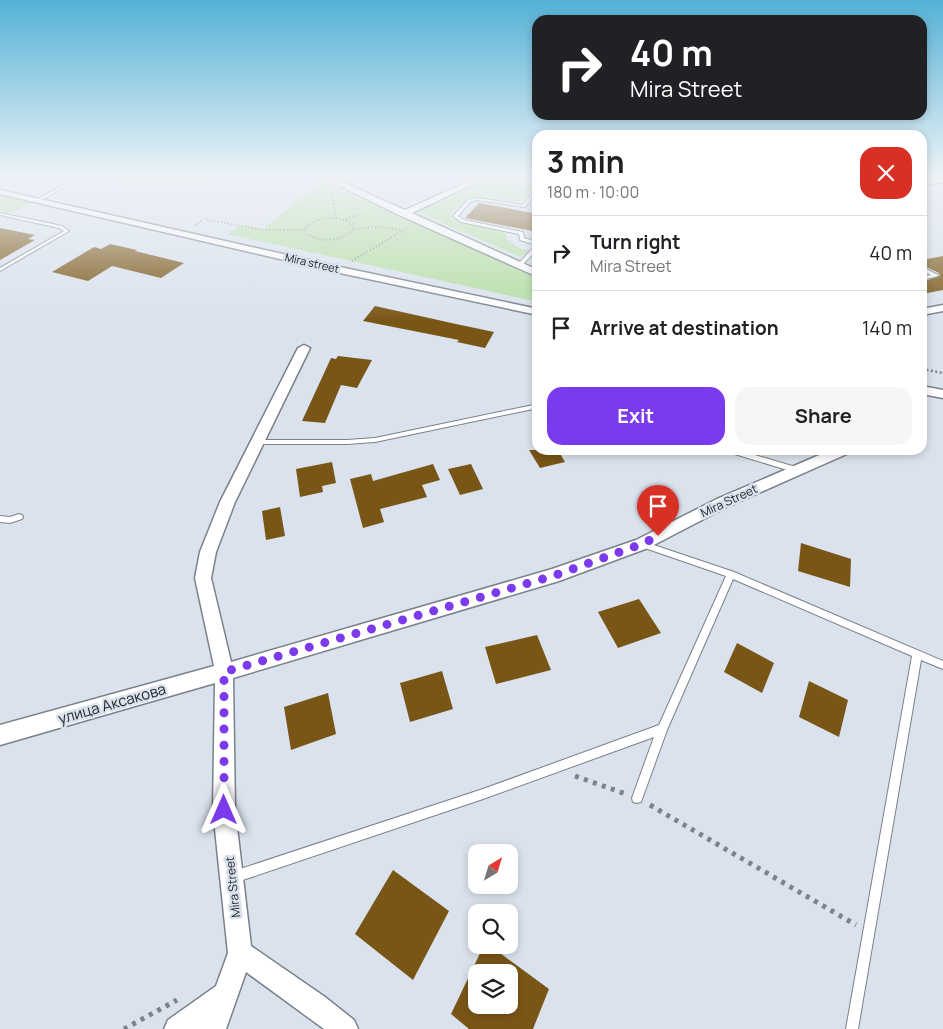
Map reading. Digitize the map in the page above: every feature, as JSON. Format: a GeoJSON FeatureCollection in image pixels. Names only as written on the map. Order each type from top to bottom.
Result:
{"type":"FeatureCollection","features":[{"type":"Feature","properties":{"kind":"street","name":"Mira street"},"geometry":{"type":"LineString","coordinates":[[142,224],[340,270],[532,311]]}},
{"type":"Feature","properties":{"kind":"street"},"geometry":{"type":"LineString","coordinates":[[428,224],[532,271]]}},
{"type":"Feature","properties":{"kind":"street"},"geometry":{"type":"LineString","coordinates":[[927,311],[943,308]]}},
{"type":"Feature","properties":{"kind":"street"},"geometry":{"type":"LineString","coordinates":[[224,672],[203,578],[209,544],[256,442],[304,348]]}},
{"type":"Feature","properties":{"kind":"street","name":"Mira Street"},"geometry":{"type":"LineString","coordinates":[[240,953],[224,810],[224,672],[553,576],[642,544],[722,503],[832,455]]}},
{"type":"Feature","properties":{"kind":"street","name":"улица Аксакова"},"geometry":{"type":"LineString","coordinates":[[0,735],[224,672]]}},
{"type":"Feature","properties":{"kind":"street"},"geometry":{"type":"LineString","coordinates":[[213,1029],[240,953],[316,1006],[345,1029]]}},
{"type":"Feature","properties":{"kind":"street"},"geometry":{"type":"LineString","coordinates":[[177,1029],[225,995]]}},
{"type":"Feature","properties":{"kind":"lane"},"geometry":{"type":"LineString","coordinates":[[0,270],[67,231],[60,227],[46,224]]}},
{"type":"Feature","properties":{"kind":"lane"},"geometry":{"type":"LineString","coordinates":[[478,224],[521,233],[522,239],[532,243]]}},
{"type":"Feature","properties":{"kind":"lane"},"geometry":{"type":"LineString","coordinates":[[519,265],[532,251]]}},
{"type":"Feature","properties":{"kind":"lane"},"geometry":{"type":"LineString","coordinates":[[927,271],[943,280]]}},
{"type":"Feature","properties":{"kind":"lane"},"geometry":{"type":"LineString","coordinates":[[927,278],[936,276]]}},
{"type":"Feature","properties":{"kind":"lane"},"geometry":{"type":"LineString","coordinates":[[256,442],[347,442],[375,440],[532,407]]}},
{"type":"Feature","properties":{"kind":"lane"},"geometry":{"type":"LineString","coordinates":[[747,455],[797,470]]}},
{"type":"Feature","properties":{"kind":"lane"},"geometry":{"type":"LineString","coordinates":[[0,519],[10,520],[19,517]]}},
{"type":"Feature","properties":{"kind":"lane"},"geometry":{"type":"LineString","coordinates":[[642,544],[731,574],[943,665]]}},
{"type":"Feature","properties":{"kind":"lane"},"geometry":{"type":"LineString","coordinates":[[637,798],[662,729],[731,574]]}},
{"type":"Feature","properties":{"kind":"lane"},"geometry":{"type":"LineString","coordinates":[[852,1029],[867,931],[917,654]]}},
{"type":"Feature","properties":{"kind":"lane"},"geometry":{"type":"LineString","coordinates":[[232,878],[483,794],[662,729]]}},
{"type":"Feature","properties":{"kind":"path"},"geometry":{"type":"LineString","coordinates":[[192,227],[196,224]]}},
{"type":"Feature","properties":{"kind":"path"},"geometry":{"type":"LineString","coordinates":[[231,224],[264,230],[304,230],[309,224]]}},
{"type":"Feature","properties":{"kind":"path"},"geometry":{"type":"LineString","coordinates":[[353,224],[354,229]]}},
{"type":"Feature","properties":{"kind":"path"},"geometry":{"type":"LineString","coordinates":[[340,270],[415,224]]}},
{"type":"Feature","properties":{"kind":"path"},"geometry":{"type":"LineString","coordinates":[[304,230],[315,239],[330,240],[346,236],[354,229],[377,227],[403,230]]}},
{"type":"Feature","properties":{"kind":"path"},"geometry":{"type":"LineString","coordinates":[[927,370],[943,373]]}},
{"type":"Feature","properties":{"kind":"path"},"geometry":{"type":"LineString","coordinates":[[554,768],[637,798],[867,931]]}},
{"type":"Feature","properties":{"kind":"green space"},"geometry":{"type":"Polygon","coordinates":[[[269,224],[417,224],[532,275],[532,300],[228,234],[241,225],[263,229],[269,224]]]}},
{"type":"Feature","properties":{"kind":"green space"},"geometry":{"type":"Polygon","coordinates":[[[446,224],[470,224],[506,233],[505,236],[512,244],[529,251],[521,257],[446,224]]]}},
{"type":"Feature","properties":{"kind":"building"},"geometry":{"type":"Polygon","coordinates":[[[496,224],[532,224],[532,231],[496,224]]]}},
{"type":"Feature","properties":{"kind":"building"},"geometry":{"type":"Polygon","coordinates":[[[0,228],[35,235],[28,239],[35,240],[0,260],[0,228]]]}},
{"type":"Feature","properties":{"kind":"building"},"geometry":{"type":"Polygon","coordinates":[[[110,244],[184,263],[161,278],[112,266],[88,281],[52,272],[94,247],[101,249],[110,244]]]}},
{"type":"Feature","properties":{"kind":"building"},"geometry":{"type":"Polygon","coordinates":[[[943,256],[943,290],[927,293],[927,280],[940,276],[939,273],[927,267],[927,259],[943,256]]]}},
{"type":"Feature","properties":{"kind":"building"},"geometry":{"type":"Polygon","coordinates":[[[375,306],[494,332],[485,348],[457,342],[459,340],[363,321],[375,306]]]}},
{"type":"Feature","properties":{"kind":"building"},"geometry":{"type":"Polygon","coordinates":[[[338,356],[372,360],[357,388],[341,385],[325,423],[302,421],[331,358],[336,359],[338,356]]]}},
{"type":"Feature","properties":{"kind":"building"},"geometry":{"type":"Polygon","coordinates":[[[532,455],[561,455],[565,462],[540,468],[532,455]]]}},
{"type":"Feature","properties":{"kind":"building"},"geometry":{"type":"Polygon","coordinates":[[[332,462],[336,483],[322,486],[323,492],[300,497],[296,469],[332,462]]]}},
{"type":"Feature","properties":{"kind":"building"},"geometry":{"type":"Polygon","coordinates":[[[433,464],[440,480],[422,485],[427,497],[380,509],[384,522],[363,528],[350,479],[371,474],[373,481],[433,464]]]}},
{"type":"Feature","properties":{"kind":"building"},"geometry":{"type":"Polygon","coordinates":[[[471,464],[483,489],[460,495],[448,469],[471,464]]]}},
{"type":"Feature","properties":{"kind":"building"},"geometry":{"type":"Polygon","coordinates":[[[280,507],[285,536],[266,540],[262,511],[280,507]]]}},
{"type":"Feature","properties":{"kind":"building"},"geometry":{"type":"Polygon","coordinates":[[[801,543],[851,559],[850,587],[798,571],[801,543]]]}},
{"type":"Feature","properties":{"kind":"building"},"geometry":{"type":"Polygon","coordinates":[[[639,599],[661,633],[618,648],[598,612],[639,599]]]}},
{"type":"Feature","properties":{"kind":"building"},"geometry":{"type":"Polygon","coordinates":[[[537,635],[551,670],[496,684],[485,647],[537,635]]]}},
{"type":"Feature","properties":{"kind":"building"},"geometry":{"type":"Polygon","coordinates":[[[737,643],[774,663],[762,693],[724,672],[737,643]]]}},
{"type":"Feature","properties":{"kind":"building"},"geometry":{"type":"Polygon","coordinates":[[[442,671],[453,709],[410,722],[400,683],[442,671]]]}},
{"type":"Feature","properties":{"kind":"building"},"geometry":{"type":"Polygon","coordinates":[[[809,681],[848,700],[839,737],[799,717],[809,681]]]}},
{"type":"Feature","properties":{"kind":"building"},"geometry":{"type":"Polygon","coordinates":[[[328,693],[336,734],[291,750],[284,707],[328,693]]]}},
{"type":"Feature","properties":{"kind":"building"},"geometry":{"type":"Polygon","coordinates":[[[393,870],[449,911],[413,980],[355,934],[393,870]]]}},
{"type":"Feature","properties":{"kind":"building"},"geometry":{"type":"Polygon","coordinates":[[[480,954],[501,954],[515,964],[475,964],[480,954]]]}},
{"type":"Feature","properties":{"kind":"building"},"geometry":{"type":"Polygon","coordinates":[[[518,966],[549,989],[533,1029],[469,1029],[451,1014],[468,978],[468,1014],[518,1014],[518,966]]]}},
{"type":"Feature","properties":{"kind":"route"},"geometry":{"type":"LineString","coordinates":[[224,810],[224,672],[553,576],[642,544],[658,536]]}}]}
